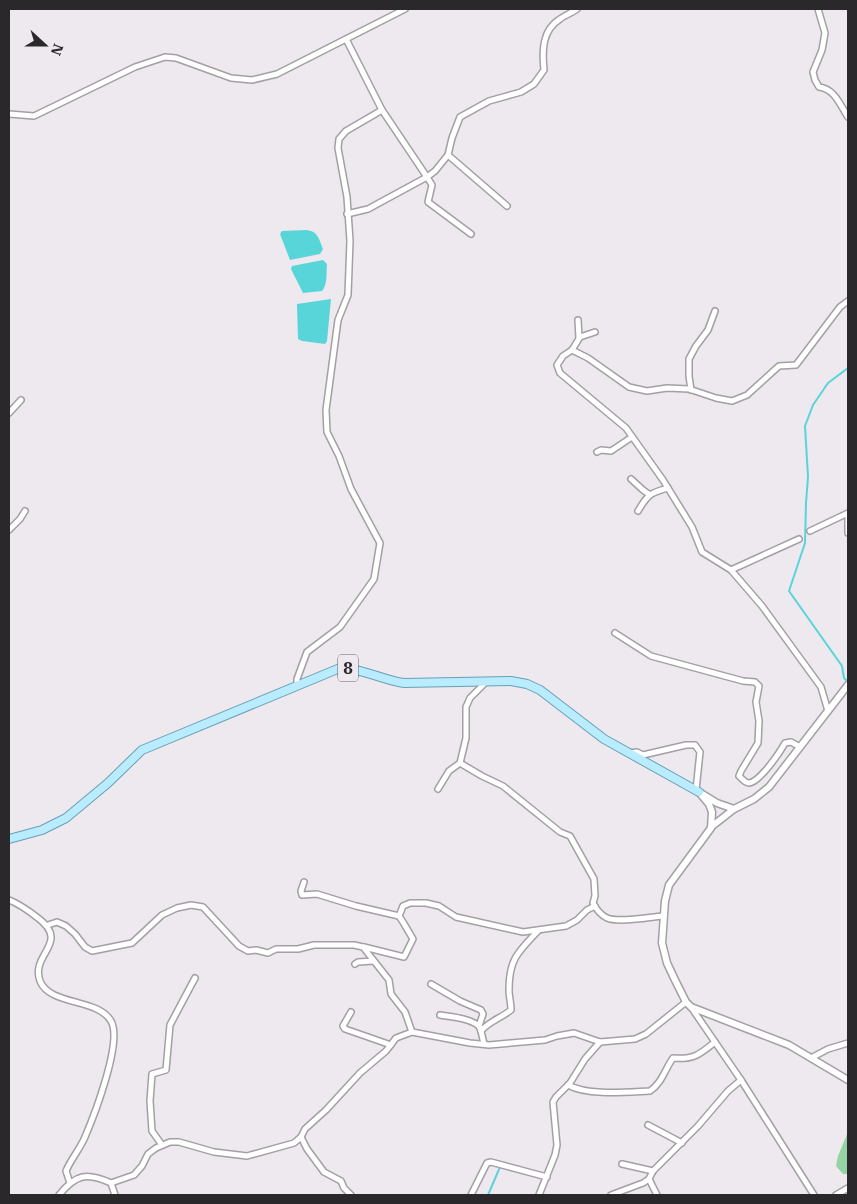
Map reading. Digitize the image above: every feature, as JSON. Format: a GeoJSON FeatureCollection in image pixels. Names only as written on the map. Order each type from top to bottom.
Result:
{"type":"FeatureCollection","features":[{"type":"Feature","properties":{"kind":"main road","name":"8"},"geometry":{"type":"LineString","coordinates":[[9,839],[42,830],[66,818],[108,783],[142,750],[340,668],[350,668],[391,681],[404,683],[511,681],[527,684],[540,690],[604,739],[697,791]]}},
{"type":"Feature","properties":{"kind":"street"},"geometry":{"type":"LineString","coordinates":[[9,114],[34,116],[135,67],[165,57],[176,58],[231,78],[252,80],[277,74],[405,9]]}},
{"type":"Feature","properties":{"kind":"street"},"geometry":{"type":"LineString","coordinates":[[347,214],[368,209],[435,171],[448,155],[460,117],[489,100],[521,92],[534,84],[544,70],[542,51],[547,32],[558,19],[577,9]]}},
{"type":"Feature","properties":{"kind":"street"},"geometry":{"type":"LineString","coordinates":[[818,9],[825,33],[822,50],[813,72],[815,80],[819,87],[827,88],[831,92],[848,117]]}},
{"type":"Feature","properties":{"kind":"street"},"geometry":{"type":"LineString","coordinates":[[346,39],[382,110],[432,184],[428,202],[471,234]]}},
{"type":"Feature","properties":{"kind":"street"},"geometry":{"type":"LineString","coordinates":[[297,685],[307,652],[340,627],[374,579],[380,543],[351,488],[339,456],[327,432],[326,410],[338,320],[348,295],[350,241],[347,197],[338,148],[339,140],[346,131],[382,110]]}},
{"type":"Feature","properties":{"kind":"street"},"geometry":{"type":"LineString","coordinates":[[448,155],[507,206]]}},
{"type":"Feature","properties":{"kind":"street"},"geometry":{"type":"LineString","coordinates":[[572,350],[588,358],[629,387],[646,390],[667,388],[691,390],[732,401],[747,395],[779,366],[796,365],[840,307],[848,302]]}},
{"type":"Feature","properties":{"kind":"street"},"geometry":{"type":"LineString","coordinates":[[691,390],[689,359],[708,330],[715,311]]}},
{"type":"Feature","properties":{"kind":"street"},"geometry":{"type":"LineString","coordinates":[[578,320],[579,338],[572,350],[563,356],[557,364],[560,374],[626,428],[646,454],[692,527],[702,552],[731,570],[768,613],[822,687],[828,711]]}},
{"type":"Feature","properties":{"kind":"street"},"geometry":{"type":"LineString","coordinates":[[579,338],[595,332]]}},
{"type":"Feature","properties":{"kind":"street"},"geometry":{"type":"LineString","coordinates":[[9,413],[21,400]]}},
{"type":"Feature","properties":{"kind":"street"},"geometry":{"type":"LineString","coordinates":[[597,452],[601,450],[612,451],[632,437]]}},
{"type":"Feature","properties":{"kind":"street"},"geometry":{"type":"LineString","coordinates":[[631,479],[650,494]]}},
{"type":"Feature","properties":{"kind":"street"},"geometry":{"type":"LineString","coordinates":[[638,511],[650,494],[668,488]]}},
{"type":"Feature","properties":{"kind":"street"},"geometry":{"type":"LineString","coordinates":[[9,530],[25,511]]}},
{"type":"Feature","properties":{"kind":"street"},"geometry":{"type":"LineString","coordinates":[[810,531],[848,515],[848,533]]}},
{"type":"Feature","properties":{"kind":"street"},"geometry":{"type":"LineString","coordinates":[[731,570],[799,539]]}},
{"type":"Feature","properties":{"kind":"street"},"geometry":{"type":"LineString","coordinates":[[615,633],[652,656],[743,681],[755,682],[759,686],[756,702],[758,742],[739,776],[744,782],[749,783],[755,780],[774,761],[785,743],[791,742],[800,747]]}},
{"type":"Feature","properties":{"kind":"street"},"geometry":{"type":"LineString","coordinates":[[438,788],[449,771],[460,763],[466,738],[466,708],[470,698],[486,681]]}},
{"type":"Feature","properties":{"kind":"street"},"geometry":{"type":"LineString","coordinates":[[814,1195],[689,1005],[667,963],[662,943],[669,886],[714,823],[734,808],[754,799],[769,786],[848,685]]}},
{"type":"Feature","properties":{"kind":"street"},"geometry":{"type":"LineString","coordinates":[[627,753],[637,752],[643,755],[686,745],[698,747],[700,752],[697,791],[709,804],[712,812],[711,828]]}},
{"type":"Feature","properties":{"kind":"street"},"geometry":{"type":"LineString","coordinates":[[460,763],[503,786],[560,832],[570,836],[594,879],[595,906],[603,915],[617,920],[664,916]]}},
{"type":"Feature","properties":{"kind":"street"},"geometry":{"type":"LineString","coordinates":[[697,791],[717,803],[734,808]]}},
{"type":"Feature","properties":{"kind":"street"},"geometry":{"type":"LineString","coordinates":[[48,925],[57,922],[66,926],[85,947],[92,951],[132,943],[162,915],[176,908],[197,905],[203,907],[239,946],[248,951],[256,950],[268,953],[276,949],[298,949],[314,945],[354,945],[404,957],[413,939],[398,916],[317,894],[302,895],[301,891],[304,882]]}},
{"type":"Feature","properties":{"kind":"street"},"geometry":{"type":"LineString","coordinates":[[9,900],[18,903],[48,925],[52,934],[50,944],[39,966],[39,977],[42,985],[49,992],[99,1009],[108,1015],[113,1024],[111,1058],[105,1080],[85,1137],[66,1171],[70,1183]]}},
{"type":"Feature","properties":{"kind":"street"},"geometry":{"type":"LineString","coordinates":[[398,916],[403,906],[410,903],[426,903],[439,906],[456,917],[516,932],[566,926],[595,906]]}},
{"type":"Feature","properties":{"kind":"street"},"geometry":{"type":"LineString","coordinates":[[480,1029],[502,1018],[510,1010],[509,989],[512,965],[518,951],[538,930]]}},
{"type":"Feature","properties":{"kind":"street"},"geometry":{"type":"LineString","coordinates":[[363,947],[389,980],[391,994],[405,1012],[412,1032]]}},
{"type":"Feature","properties":{"kind":"street"},"geometry":{"type":"LineString","coordinates":[[355,964],[373,961]]}},
{"type":"Feature","properties":{"kind":"street"},"geometry":{"type":"LineString","coordinates":[[162,1145],[152,1131],[150,1101],[152,1074],[166,1070],[170,1025],[195,978]]}},
{"type":"Feature","properties":{"kind":"street"},"geometry":{"type":"LineString","coordinates":[[431,984],[460,1001],[481,1010],[483,1014],[480,1029]]}},
{"type":"Feature","properties":{"kind":"street"},"geometry":{"type":"LineString","coordinates":[[59,1195],[70,1183],[85,1175],[111,1183],[134,1175],[142,1166],[148,1154],[170,1142],[179,1142],[214,1152],[247,1156],[294,1143],[301,1137],[305,1129],[396,1038],[412,1032],[484,1044],[537,1040],[574,1033],[600,1042],[635,1040],[689,1005]]}},
{"type":"Feature","properties":{"kind":"street"},"geometry":{"type":"LineString","coordinates":[[689,1005],[781,1041],[848,1080]]}},
{"type":"Feature","properties":{"kind":"street"},"geometry":{"type":"LineString","coordinates":[[351,1012],[343,1026],[345,1029],[391,1045]]}},
{"type":"Feature","properties":{"kind":"street"},"geometry":{"type":"LineString","coordinates":[[440,1015],[476,1023],[480,1029],[484,1044]]}},
{"type":"Feature","properties":{"kind":"street"},"geometry":{"type":"LineString","coordinates":[[539,1195],[555,1155],[557,1145],[553,1102],[568,1086],[600,1042]]}},
{"type":"Feature","properties":{"kind":"street"},"geometry":{"type":"LineString","coordinates":[[568,1086],[576,1090],[589,1092],[650,1091],[657,1086],[673,1058],[687,1060],[715,1042]]}},
{"type":"Feature","properties":{"kind":"street"},"geometry":{"type":"LineString","coordinates":[[812,1058],[828,1049],[848,1043]]}},
{"type":"Feature","properties":{"kind":"street"},"geometry":{"type":"LineString","coordinates":[[611,1195],[649,1179],[653,1171],[682,1143],[740,1080]]}},
{"type":"Feature","properties":{"kind":"street"},"geometry":{"type":"LineString","coordinates":[[648,1125],[682,1143]]}},
{"type":"Feature","properties":{"kind":"street"},"geometry":{"type":"LineString","coordinates":[[301,1137],[307,1149],[324,1172],[341,1181],[344,1188],[351,1195]]}},
{"type":"Feature","properties":{"kind":"street"},"geometry":{"type":"LineString","coordinates":[[471,1195],[487,1163],[491,1162],[546,1177]]}},
{"type":"Feature","properties":{"kind":"street"},"geometry":{"type":"LineString","coordinates":[[622,1164],[653,1171]]}},
{"type":"Feature","properties":{"kind":"street"},"geometry":{"type":"LineString","coordinates":[[649,1179],[657,1195]]}},
{"type":"Feature","properties":{"kind":"street"},"geometry":{"type":"LineString","coordinates":[[111,1183],[115,1195]]}},
{"type":"Feature","properties":{"kind":"street"},"geometry":{"type":"LineString","coordinates":[[836,1195],[848,1188]]}},
{"type":"Feature","properties":{"kind":"green space"},"geometry":{"type":"Polygon","coordinates":[[[848,1132],[848,1174],[843,1174],[836,1166],[848,1132]]]}},
{"type":"Feature","properties":{"kind":"water"},"geometry":{"type":"Polygon","coordinates":[[[306,230],[316,234],[323,249],[320,254],[290,260],[280,234],[282,231],[306,230]]]}},
{"type":"Feature","properties":{"kind":"water"},"geometry":{"type":"Polygon","coordinates":[[[323,260],[327,264],[324,288],[322,291],[303,293],[291,269],[292,266],[323,260]]]}},
{"type":"Feature","properties":{"kind":"water"},"geometry":{"type":"Polygon","coordinates":[[[331,299],[327,341],[325,344],[298,339],[297,304],[331,299]]]}},
{"type":"Feature","properties":{"kind":"waterway"},"geometry":{"type":"LineString","coordinates":[[848,368],[828,383],[813,405],[805,426],[808,477],[805,543],[789,591],[842,666],[844,678],[848,682]]}},
{"type":"Feature","properties":{"kind":"waterway"},"geometry":{"type":"LineString","coordinates":[[488,1195],[500,1167]]}}]}
